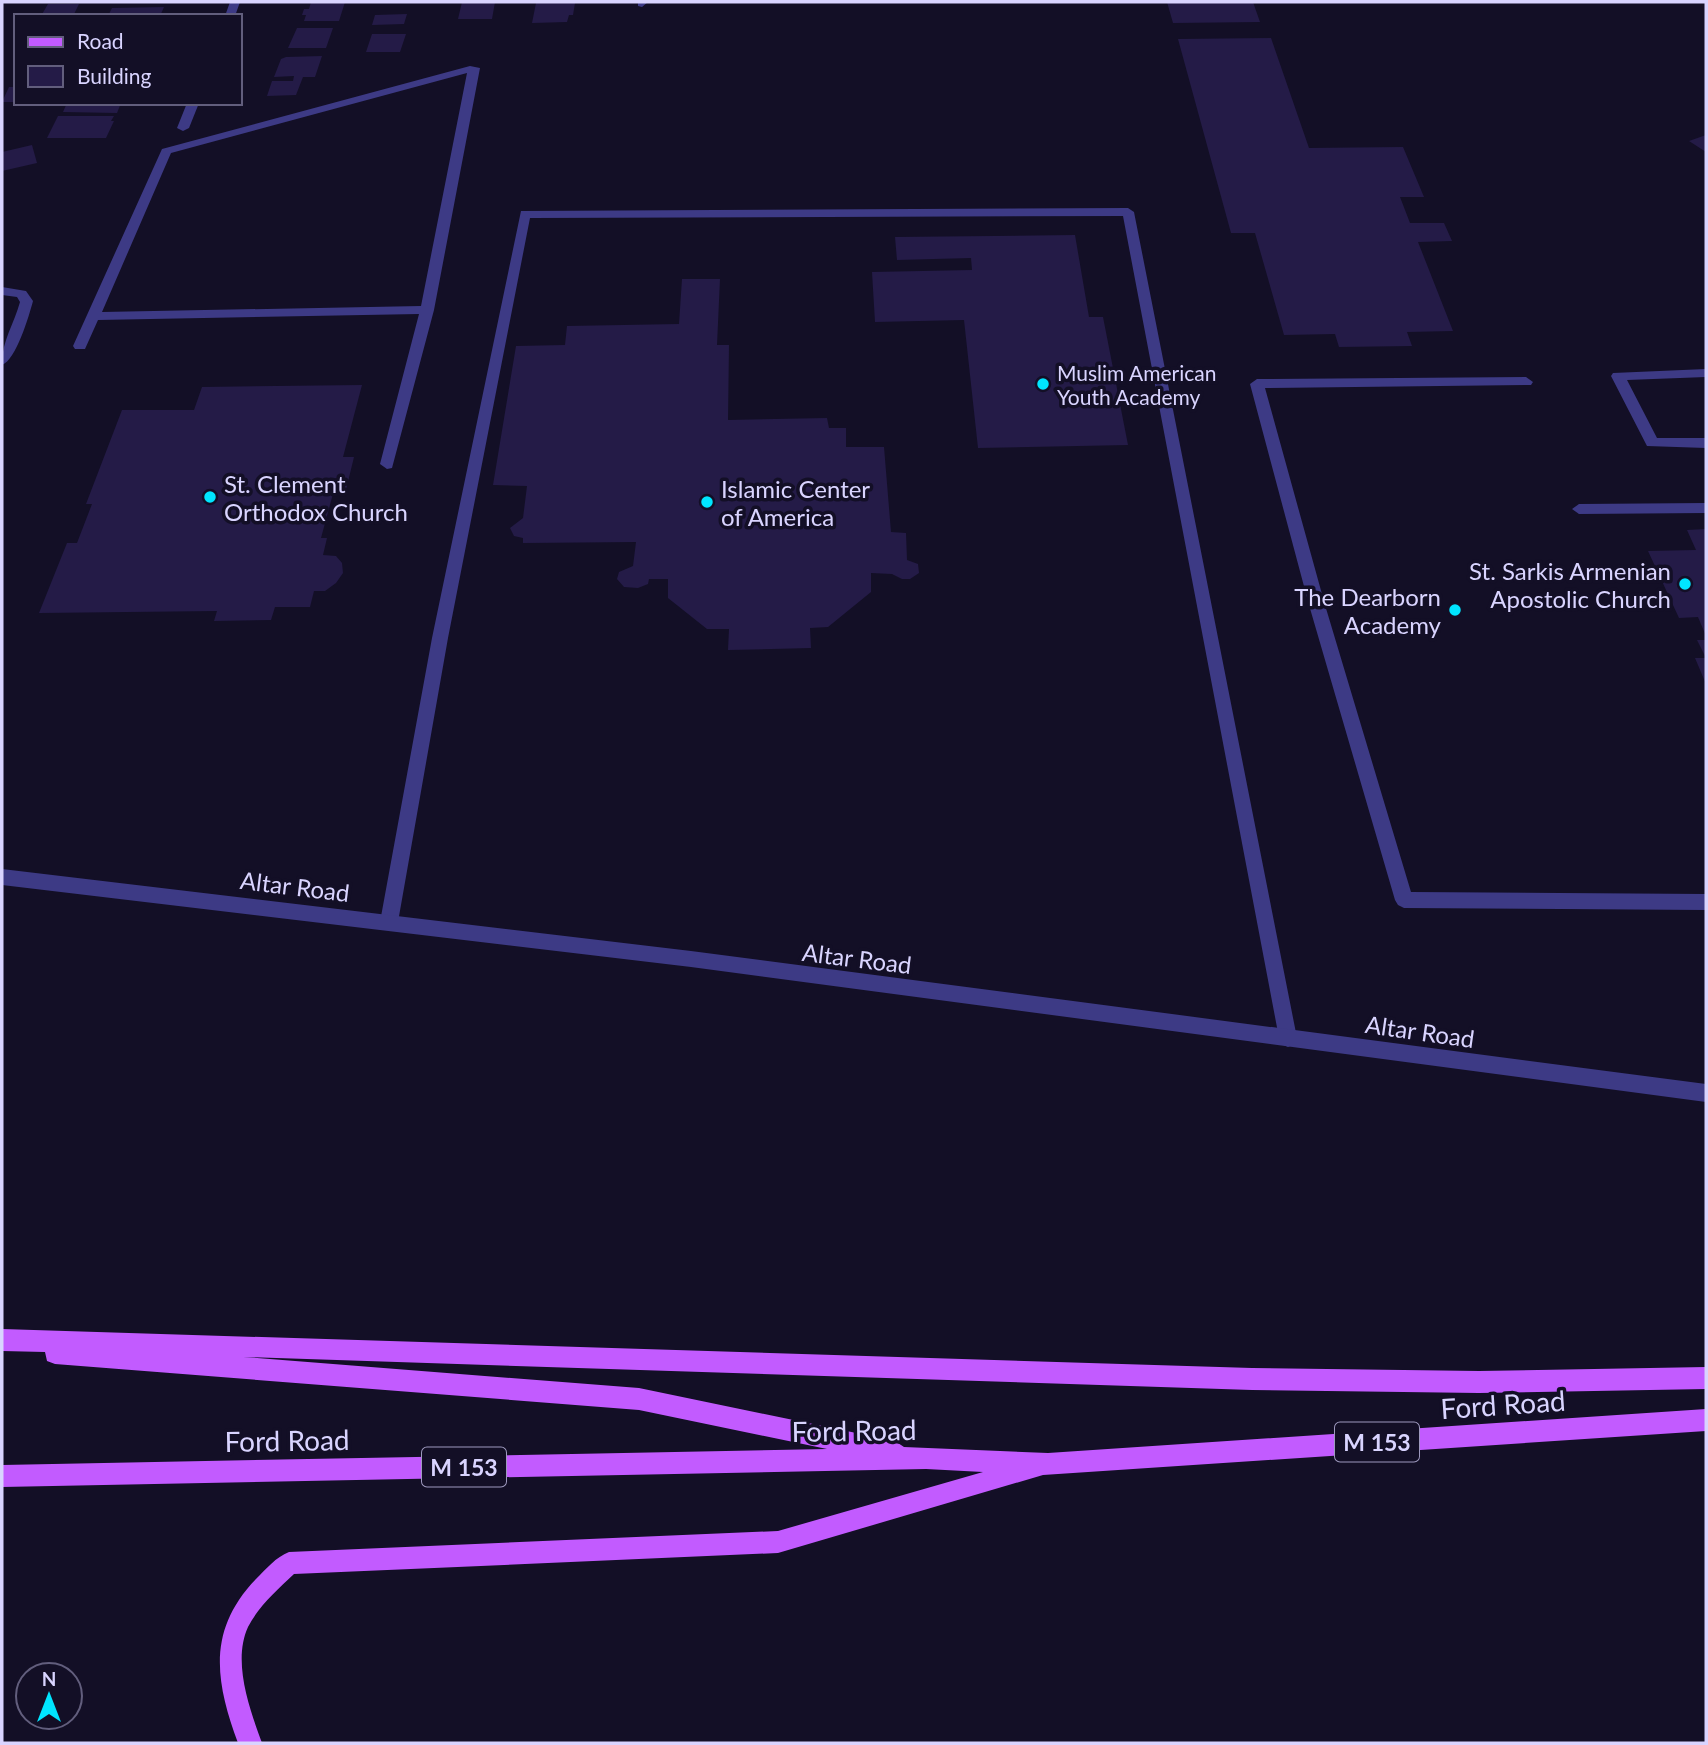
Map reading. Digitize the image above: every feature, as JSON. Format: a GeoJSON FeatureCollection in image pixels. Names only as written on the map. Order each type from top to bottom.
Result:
{"type":"FeatureCollection","features":[{"type":"Feature","properties":{"kind":"main road"},"geometry":{"type":"LineString","coordinates":[[2,1340],[746,1362],[1245,1381],[1615,1382],[1706,1378]]}},
{"type":"Feature","properties":{"kind":"main road"},"geometry":{"type":"LineString","coordinates":[[2,1350],[639,1399],[926,1458]]}},
{"type":"Feature","properties":{"kind":"main road","name":"Ford Road"},"geometry":{"type":"LineString","coordinates":[[2,1476],[926,1458],[1048,1464],[1706,1420]]}},
{"type":"Feature","properties":{"kind":"main road"},"geometry":{"type":"LineString","coordinates":[[250,1743],[238,1713],[231,1660],[238,1622],[263,1588],[289,1563],[778,1542],[1048,1464]]}},
{"type":"Feature","properties":{"kind":"street"},"geometry":{"type":"LineString","coordinates":[[80,345],[166,151],[474,68],[427,310],[387,464]]}},
{"type":"Feature","properties":{"kind":"street"},"geometry":{"type":"LineString","coordinates":[[183,128],[192,105]]}},
{"type":"Feature","properties":{"kind":"street"},"geometry":{"type":"LineString","coordinates":[[389,922],[440,638],[525,214],[1128,212],[1288,1038]]}},
{"type":"Feature","properties":{"kind":"street"},"geometry":{"type":"LineString","coordinates":[[2,291],[20,294],[27,302],[21,322],[2,361]]}},
{"type":"Feature","properties":{"kind":"street"},"geometry":{"type":"LineString","coordinates":[[93,316],[427,310]]}},
{"type":"Feature","properties":{"kind":"street"},"geometry":{"type":"LineString","coordinates":[[1706,373],[1618,376],[1652,443],[1706,443]]}},
{"type":"Feature","properties":{"kind":"street"},"geometry":{"type":"LineString","coordinates":[[1526,382],[1257,384],[1317,605],[1404,900],[1706,902]]}},
{"type":"Feature","properties":{"kind":"street"},"geometry":{"type":"LineString","coordinates":[[1579,509],[1706,508]]}},
{"type":"Feature","properties":{"kind":"street","name":"Altar Road"},"geometry":{"type":"LineString","coordinates":[[2,877],[389,922],[1706,1093]]}},
{"type":"Feature","properties":{"kind":"building"},"geometry":{"type":"Polygon","coordinates":[[[311,2],[345,2],[339,21],[304,21],[304,9],[309,9],[311,2]]]}},
{"type":"Feature","properties":{"kind":"building"},"geometry":{"type":"Polygon","coordinates":[[[462,2],[495,2],[492,19],[458,19],[462,2]]]}},
{"type":"Feature","properties":{"kind":"building"},"geometry":{"type":"Polygon","coordinates":[[[1167,2],[1253,2],[1260,22],[1173,23],[1167,2]]]}},
{"type":"Feature","properties":{"kind":"building"},"geometry":{"type":"Polygon","coordinates":[[[536,3],[575,3],[573,15],[569,15],[567,22],[532,23],[536,3]]]}},
{"type":"Feature","properties":{"kind":"building"},"geometry":{"type":"Polygon","coordinates":[[[48,4],[79,4],[74,14],[42,14],[48,4]]]}},
{"type":"Feature","properties":{"kind":"building"},"geometry":{"type":"Polygon","coordinates":[[[164,7],[161,14],[109,14],[112,8],[164,7]]]}},
{"type":"Feature","properties":{"kind":"building"},"geometry":{"type":"Polygon","coordinates":[[[407,14],[404,24],[372,25],[375,15],[407,14]]]}},
{"type":"Feature","properties":{"kind":"building"},"geometry":{"type":"Polygon","coordinates":[[[297,28],[333,28],[326,48],[288,48],[297,28]]]}},
{"type":"Feature","properties":{"kind":"building"},"geometry":{"type":"Polygon","coordinates":[[[372,34],[406,34],[400,52],[366,52],[372,34]]]}},
{"type":"Feature","properties":{"kind":"building"},"geometry":{"type":"Polygon","coordinates":[[[1271,38],[1309,148],[1403,147],[1424,197],[1400,197],[1410,223],[1444,223],[1452,241],[1418,242],[1453,331],[1407,332],[1412,346],[1339,347],[1335,334],[1284,335],[1255,233],[1231,233],[1178,39],[1271,38]]]}},
{"type":"Feature","properties":{"kind":"building"},"geometry":{"type":"Polygon","coordinates":[[[322,56],[315,77],[303,77],[296,95],[267,96],[272,81],[293,81],[294,76],[274,77],[281,59],[322,56]]]}},
{"type":"Feature","properties":{"kind":"building"},"geometry":{"type":"Polygon","coordinates":[[[9,87],[14,87],[14,102],[2,102],[9,87]]]}},
{"type":"Feature","properties":{"kind":"building"},"geometry":{"type":"Polygon","coordinates":[[[66,105],[120,105],[117,113],[63,112],[66,105]]]}},
{"type":"Feature","properties":{"kind":"building"},"geometry":{"type":"Polygon","coordinates":[[[58,116],[114,116],[111,121],[114,121],[106,138],[47,138],[58,116]]]}},
{"type":"Feature","properties":{"kind":"building"},"geometry":{"type":"Polygon","coordinates":[[[1706,135],[1706,152],[1689,141],[1706,135]]]}},
{"type":"Feature","properties":{"kind":"building"},"geometry":{"type":"Polygon","coordinates":[[[32,145],[37,163],[2,171],[2,152],[32,145]]]}},
{"type":"Feature","properties":{"kind":"building","name":"Muslim American Youth Academy"},"geometry":{"type":"Polygon","coordinates":[[[1075,235],[1089,317],[1103,317],[1128,445],[978,448],[964,320],[875,322],[872,272],[972,270],[971,258],[897,260],[895,237],[1075,235]]]}},
{"type":"Feature","properties":{"kind":"building","name":"Islamic Center of America"},"geometry":{"type":"Polygon","coordinates":[[[682,279],[720,279],[717,345],[729,345],[728,420],[827,418],[829,428],[846,428],[846,447],[884,447],[891,532],[906,533],[907,560],[918,564],[919,573],[910,579],[902,579],[892,574],[871,573],[871,592],[828,627],[810,628],[811,648],[728,650],[729,629],[707,629],[668,598],[668,579],[649,579],[648,584],[638,588],[624,587],[617,579],[619,572],[633,566],[636,542],[523,543],[523,538],[514,536],[510,528],[523,518],[527,486],[493,485],[516,346],[565,345],[567,326],[679,324],[682,279]]]}},
{"type":"Feature","properties":{"kind":"building","name":"St. Clement Orthodox Church"},"geometry":{"type":"Polygon","coordinates":[[[362,385],[343,457],[354,457],[346,490],[334,490],[321,538],[327,538],[323,555],[336,556],[342,563],[343,573],[336,583],[325,591],[314,591],[310,607],[275,607],[271,620],[214,621],[217,611],[39,613],[67,543],[77,543],[92,504],[86,504],[122,410],[194,410],[202,387],[362,385]]]}},
{"type":"Feature","properties":{"kind":"building","name":"St. Sarkis Armenian Apostolic Church"},"geometry":{"type":"Polygon","coordinates":[[[1706,529],[1706,636],[1698,617],[1679,618],[1648,551],[1696,550],[1687,530],[1706,529]]]}},
{"type":"Feature","properties":{"kind":"building"},"geometry":{"type":"Polygon","coordinates":[[[1697,640],[1706,640],[1706,658],[1697,640]]]}},
{"type":"Feature","properties":{"kind":"building","name":"St. Sarkis Armenian Apostolic Church"},"geometry":{"type":"Polygon","coordinates":[[[1695,658],[1706,658],[1706,684],[1695,658]]]}},
{"type":"Feature","properties":{"kind":"place","name":"Muslim American Youth Academy"},"geometry":{"type":"Point","coordinates":[1043,384]}},
{"type":"Feature","properties":{"kind":"place","name":"St. Clement Orthodox Church"},"geometry":{"type":"Point","coordinates":[210,497]}},
{"type":"Feature","properties":{"kind":"place","name":"Islamic Center of America"},"geometry":{"type":"Point","coordinates":[707,502]}},
{"type":"Feature","properties":{"kind":"place","name":"St. Sarkis Armenian Apostolic Church"},"geometry":{"type":"Point","coordinates":[1685,584]}},
{"type":"Feature","properties":{"kind":"place","name":"The Dearborn Academy"},"geometry":{"type":"Point","coordinates":[1455,610]}}]}
